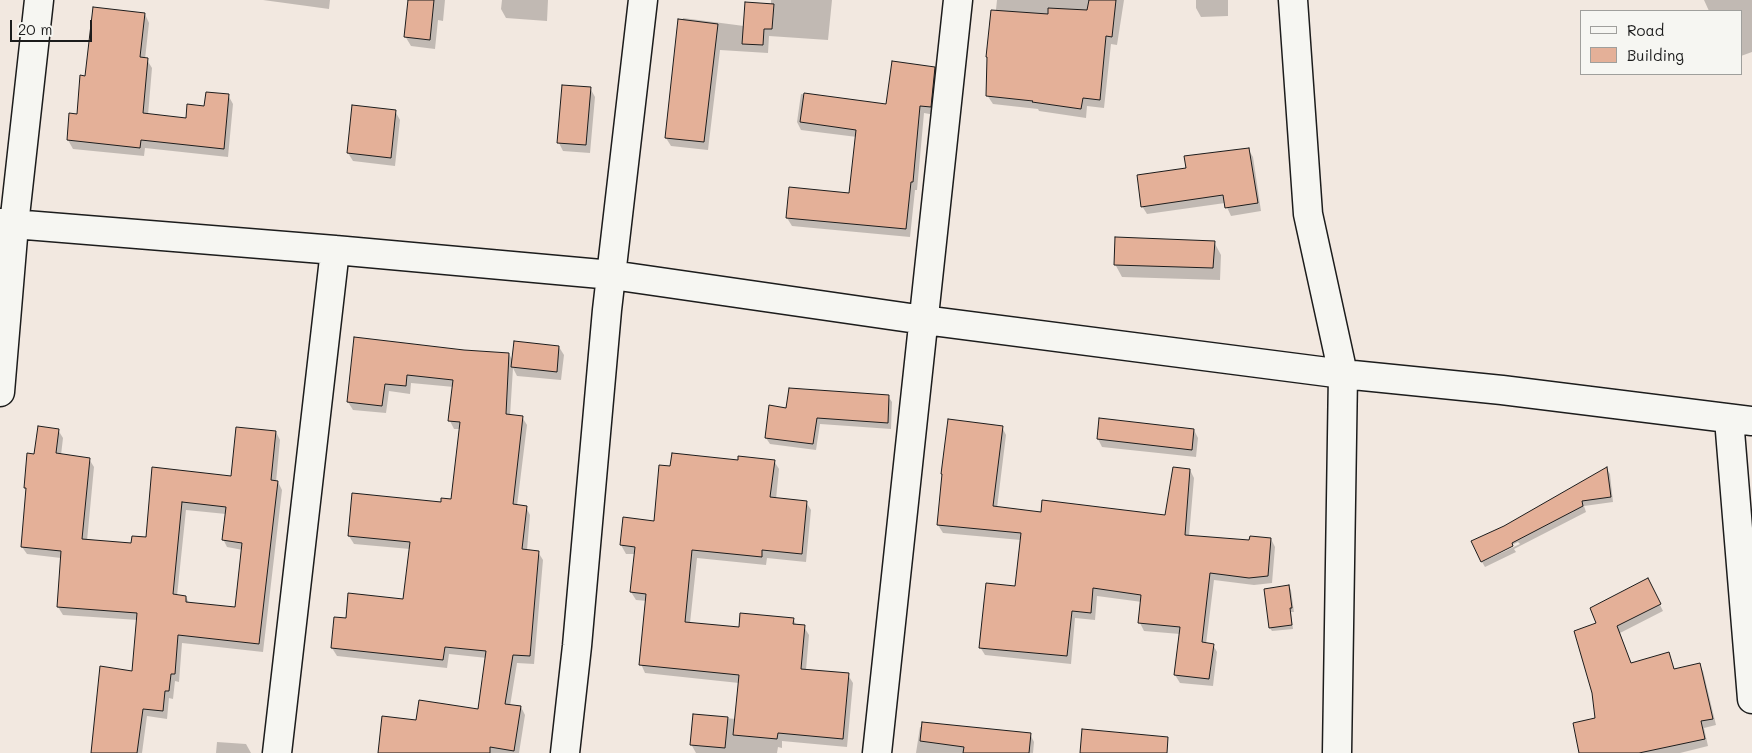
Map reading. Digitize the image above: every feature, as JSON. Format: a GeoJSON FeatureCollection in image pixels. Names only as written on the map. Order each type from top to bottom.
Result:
{"type":"FeatureCollection","features":[{"type":"Feature","properties":{"kind":"street"},"geometry":{"type":"LineString","coordinates":[[0,392],[7,224],[39,0]]}},
{"type":"Feature","properties":{"kind":"street"},"geometry":{"type":"LineString","coordinates":[[565,753],[577,646],[607,310],[643,0]]}},
{"type":"Feature","properties":{"kind":"street"},"geometry":{"type":"LineString","coordinates":[[877,753],[958,0]]}},
{"type":"Feature","properties":{"kind":"street"},"geometry":{"type":"LineString","coordinates":[[1293,0],[1308,214],[1343,374],[1337,753]]}},
{"type":"Feature","properties":{"kind":"street"},"geometry":{"type":"LineString","coordinates":[[7,224],[335,250],[612,275],[924,320],[1343,374],[1502,390],[1741,420],[1752,699]]}},
{"type":"Feature","properties":{"kind":"street"},"geometry":{"type":"LineString","coordinates":[[277,753],[335,250]]}},
{"type":"Feature","properties":{"kind":"building"},"geometry":{"type":"Polygon","coordinates":[[[408,0],[434,0],[430,40],[404,37],[408,0]]]}},
{"type":"Feature","properties":{"kind":"building"},"geometry":{"type":"Polygon","coordinates":[[[1089,0],[1116,0],[1112,37],[1106,36],[1100,100],[1083,98],[1081,109],[986,96],[986,57],[991,10],[1048,14],[1048,8],[1087,10],[1089,0]]]}},
{"type":"Feature","properties":{"kind":"building"},"geometry":{"type":"Polygon","coordinates":[[[745,2],[774,4],[772,29],[764,29],[763,45],[742,44],[745,2]]]}},
{"type":"Feature","properties":{"kind":"building"},"geometry":{"type":"Polygon","coordinates":[[[93,7],[145,13],[140,57],[148,58],[143,113],[186,118],[187,104],[204,106],[206,92],[229,94],[224,149],[141,140],[140,148],[67,140],[69,113],[77,114],[80,75],[85,76],[93,7]]]}},
{"type":"Feature","properties":{"kind":"building"},"geometry":{"type":"Polygon","coordinates":[[[678,19],[718,24],[704,142],[665,138],[678,19]]]}},
{"type":"Feature","properties":{"kind":"building"},"geometry":{"type":"Polygon","coordinates":[[[892,61],[935,67],[931,107],[920,106],[913,182],[911,182],[906,229],[786,218],[789,187],[849,193],[856,130],[800,122],[804,93],[886,104],[892,61]]]}},
{"type":"Feature","properties":{"kind":"building"},"geometry":{"type":"Polygon","coordinates":[[[562,85],[591,87],[586,145],[557,143],[562,85]]]}},
{"type":"Feature","properties":{"kind":"building"},"geometry":{"type":"Polygon","coordinates":[[[352,105],[396,110],[391,158],[347,153],[352,105]]]}},
{"type":"Feature","properties":{"kind":"building"},"geometry":{"type":"Polygon","coordinates":[[[1249,148],[1258,203],[1225,208],[1223,195],[1141,207],[1137,175],[1186,168],[1184,156],[1249,148]]]}},
{"type":"Feature","properties":{"kind":"building"},"geometry":{"type":"Polygon","coordinates":[[[1115,237],[1215,241],[1213,268],[1114,265],[1115,237]]]}},
{"type":"Feature","properties":{"kind":"building"},"geometry":{"type":"Polygon","coordinates":[[[354,337],[464,350],[509,353],[506,414],[523,416],[513,504],[527,506],[522,549],[539,551],[530,656],[513,655],[505,704],[521,706],[514,751],[490,747],[490,753],[378,753],[382,716],[416,720],[419,700],[478,709],[486,651],[445,647],[443,660],[331,648],[334,617],[346,618],[348,593],[403,599],[410,542],[348,536],[352,493],[441,502],[441,498],[451,499],[460,422],[448,421],[453,380],[407,375],[406,386],[385,384],[382,406],[347,402],[354,337]]]}},
{"type":"Feature","properties":{"kind":"building"},"geometry":{"type":"Polygon","coordinates":[[[514,341],[559,346],[557,372],[511,367],[514,341]]]}},
{"type":"Feature","properties":{"kind":"building"},"geometry":{"type":"Polygon","coordinates":[[[789,388],[889,395],[888,423],[817,418],[813,444],[765,438],[769,405],[786,408],[789,388]]]}},
{"type":"Feature","properties":{"kind":"building"},"geometry":{"type":"Polygon","coordinates":[[[1099,418],[1194,429],[1192,450],[1097,439],[1099,418]]]}},
{"type":"Feature","properties":{"kind":"building"},"geometry":{"type":"Polygon","coordinates":[[[948,419],[1003,426],[993,506],[1041,512],[1042,500],[1165,515],[1173,467],[1190,469],[1185,535],[1249,540],[1250,536],[1271,538],[1268,576],[1249,578],[1210,573],[1202,642],[1214,644],[1209,679],[1174,675],[1180,627],[1138,623],[1141,595],[1093,588],[1091,613],[1072,611],[1067,656],[979,648],[986,583],[1015,586],[1021,533],[937,525],[948,419]]]}},
{"type":"Feature","properties":{"kind":"building"},"geometry":{"type":"Polygon","coordinates":[[[38,426],[59,429],[56,453],[90,458],[82,539],[131,543],[132,536],[146,537],[152,467],[231,476],[236,427],[276,431],[271,480],[278,481],[259,644],[178,635],[175,674],[171,674],[169,691],[165,691],[163,711],[143,709],[137,753],[91,753],[100,666],[132,671],[137,613],[57,607],[61,551],[21,547],[27,453],[34,454],[38,426]],[[182,502],[173,594],[186,596],[186,602],[235,607],[242,543],[222,540],[226,507],[182,502]]]}},
{"type":"Feature","properties":{"kind":"building"},"geometry":{"type":"Polygon","coordinates":[[[672,453],[738,460],[738,456],[775,460],[770,497],[807,501],[802,554],[762,550],[762,557],[692,550],[685,622],[739,627],[740,613],[794,618],[793,624],[805,625],[801,669],[849,673],[843,739],[778,733],[777,739],[733,735],[739,675],[639,665],[646,594],[630,592],[635,547],[620,545],[623,517],[654,521],[659,465],[670,466],[672,453]]]}},
{"type":"Feature","properties":{"kind":"building"},"geometry":{"type":"Polygon","coordinates":[[[1607,467],[1611,497],[1582,501],[1583,506],[1512,543],[1513,546],[1481,562],[1471,541],[1504,526],[1607,467]]]}},
{"type":"Feature","properties":{"kind":"building"},"geometry":{"type":"Polygon","coordinates":[[[1648,578],[1661,604],[1617,626],[1631,663],[1669,652],[1674,669],[1700,663],[1713,719],[1701,721],[1705,739],[1639,753],[1579,753],[1573,723],[1595,718],[1592,693],[1574,631],[1596,623],[1590,608],[1648,578]]]}},
{"type":"Feature","properties":{"kind":"building"},"geometry":{"type":"Polygon","coordinates":[[[1289,585],[1292,625],[1269,628],[1264,589],[1289,585]]]}},
{"type":"Feature","properties":{"kind":"building"},"geometry":{"type":"Polygon","coordinates":[[[693,714],[728,717],[725,748],[690,745],[693,714]]]}},
{"type":"Feature","properties":{"kind":"building"},"geometry":{"type":"Polygon","coordinates":[[[922,722],[1031,733],[1029,753],[963,753],[964,747],[920,741],[922,722]]]}},
{"type":"Feature","properties":{"kind":"building"},"geometry":{"type":"Polygon","coordinates":[[[1082,729],[1168,737],[1167,753],[1080,753],[1082,729]]]}}]}
